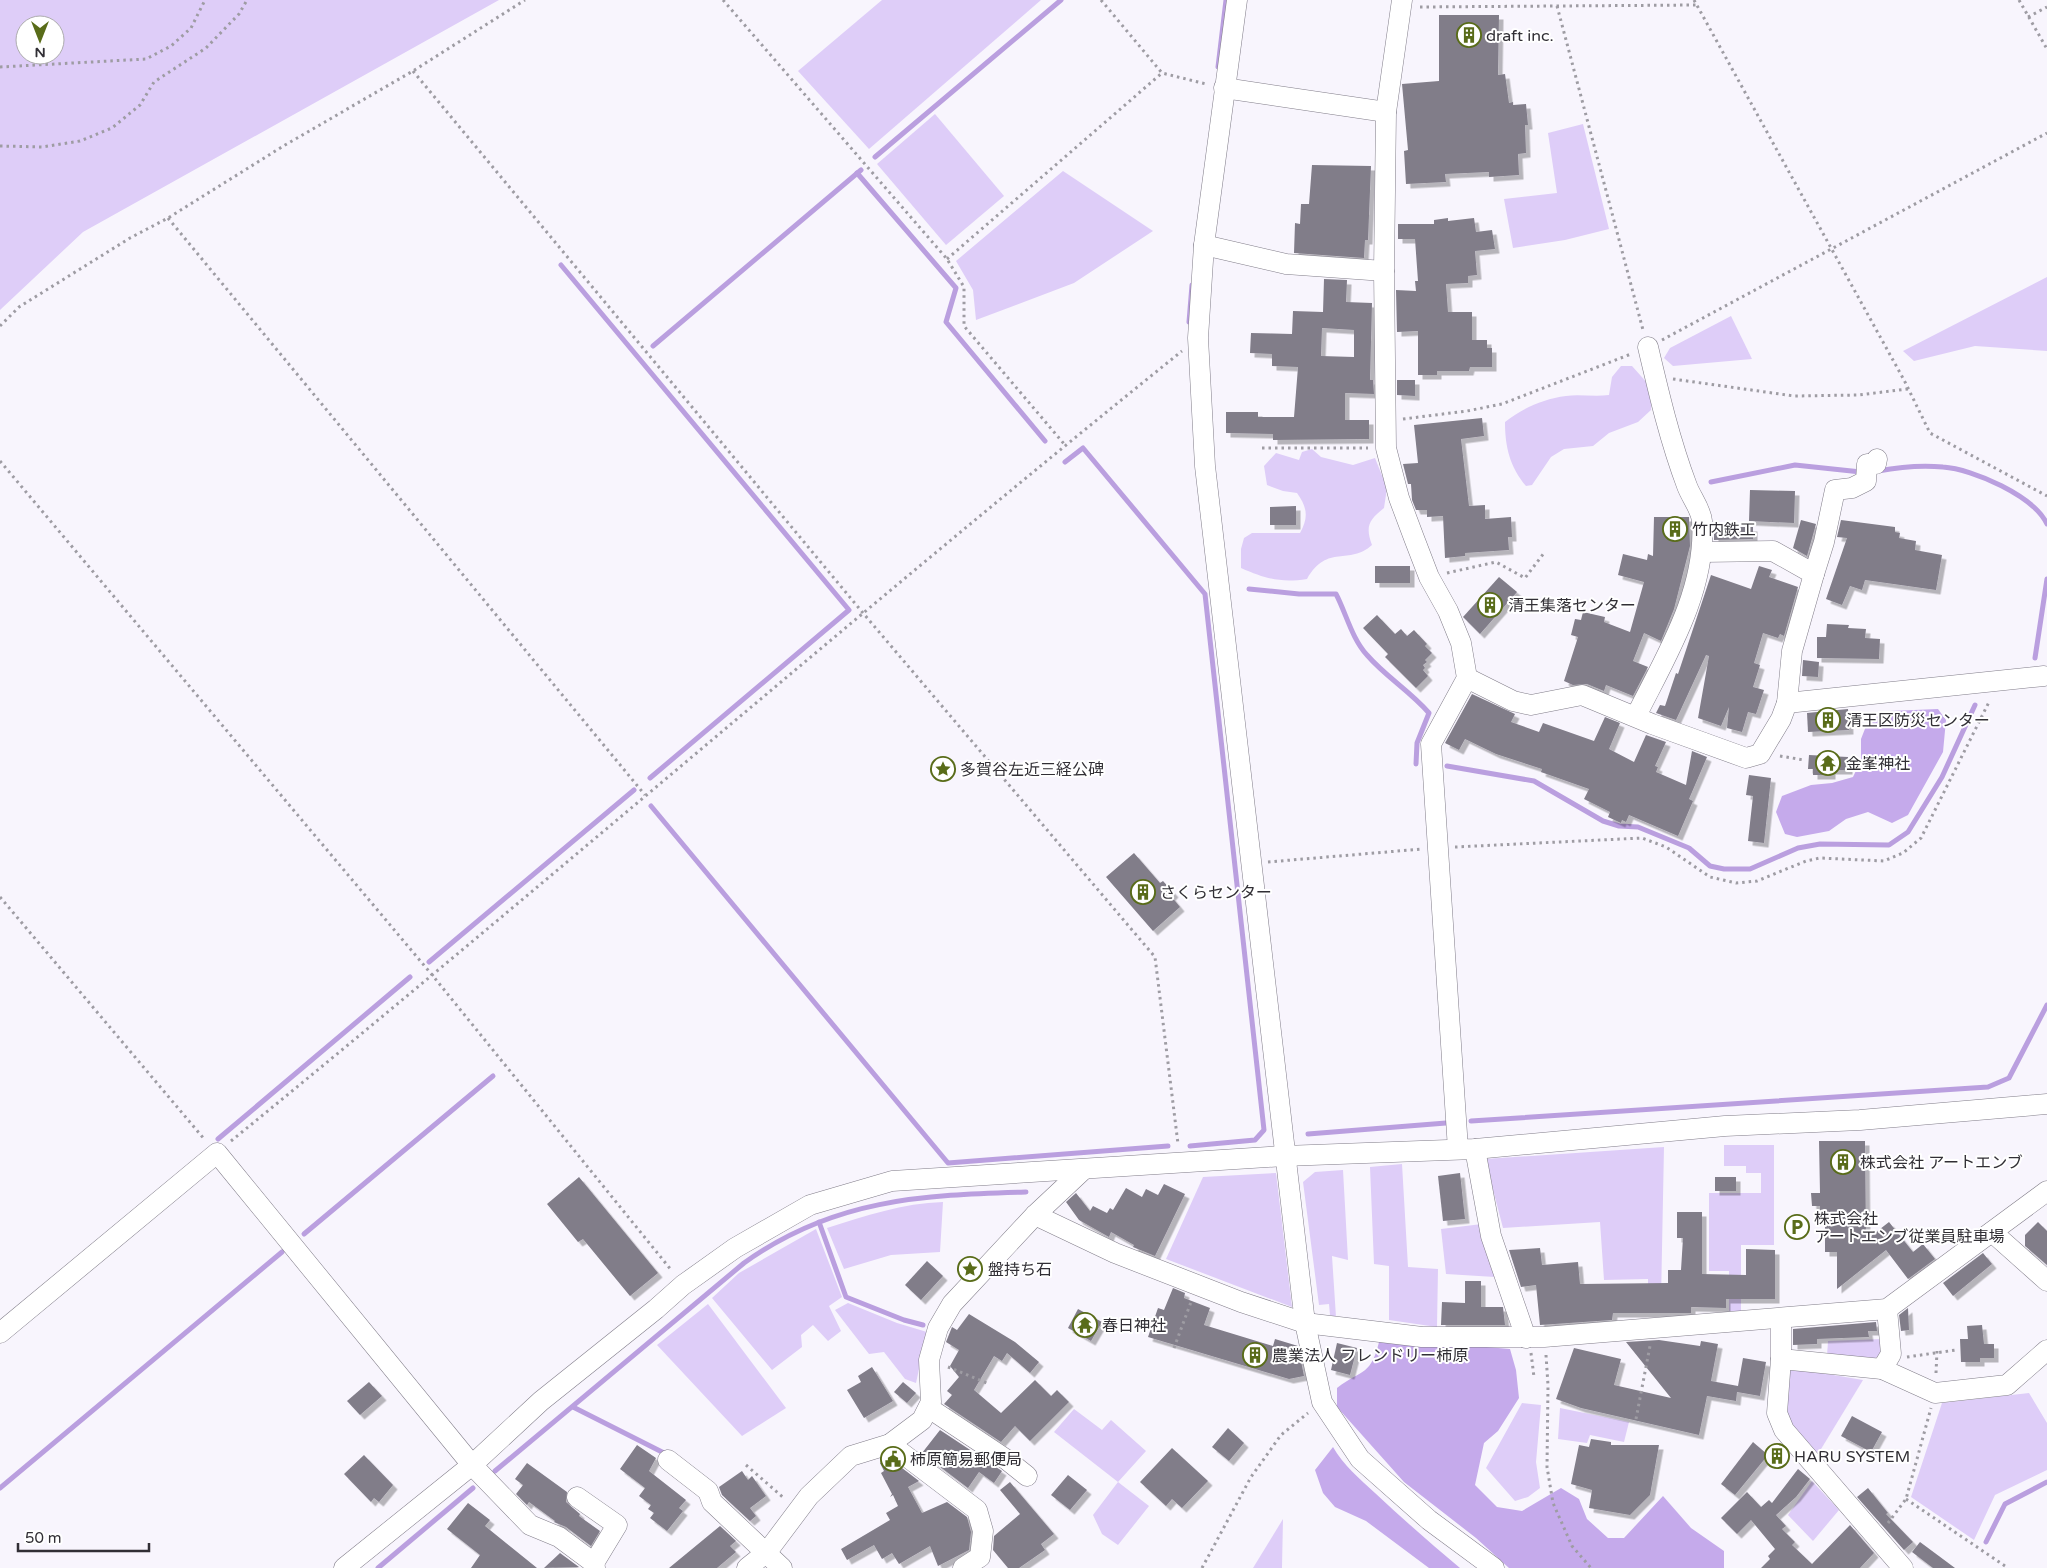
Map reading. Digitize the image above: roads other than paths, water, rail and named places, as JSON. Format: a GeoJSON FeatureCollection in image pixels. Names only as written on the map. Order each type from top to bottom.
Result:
{"type":"FeatureCollection","features":[{"type":"Feature","properties":{"kind":"street"},"geometry":{"type":"LineString","coordinates":[[1236,0],[1204,245],[1198,338],[1204,466],[1305,1323],[1322,1402],[1360,1459],[1429,1520],[1494,1568]]}},
{"type":"Feature","properties":{"kind":"street"},"geometry":{"type":"LineString","coordinates":[[1402,4],[1386,112],[1384,271],[1386,448],[1400,498],[1429,577],[1448,610],[1461,643],[1467,678],[1431,744],[1467,1149],[1491,1236],[1535,1338]]}},
{"type":"Feature","properties":{"kind":"street"},"geometry":{"type":"LineString","coordinates":[[1224,88],[1386,112]]}},
{"type":"Feature","properties":{"kind":"street"},"geometry":{"type":"LineString","coordinates":[[1204,245],[1286,264],[1384,271]]}},
{"type":"Feature","properties":{"kind":"street"},"geometry":{"type":"LineString","coordinates":[[1636,716],[1682,622],[1703,552],[1702,518],[1687,487],[1664,414],[1648,347]]}},
{"type":"Feature","properties":{"kind":"street"},"geometry":{"type":"LineString","coordinates":[[1467,678],[1513,701],[1531,704],[1582,696],[1746,758],[1760,754],[1781,719],[1787,703],[1792,650],[1824,542],[1835,490],[1852,488],[1866,481],[1867,464],[1876,464],[1878,459]]}},
{"type":"Feature","properties":{"kind":"street"},"geometry":{"type":"LineString","coordinates":[[1703,552],[1773,551],[1814,574]]}},
{"type":"Feature","properties":{"kind":"street"},"geometry":{"type":"LineString","coordinates":[[1787,703],[2044,676]]}},
{"type":"Feature","properties":{"kind":"street"},"geometry":{"type":"LineString","coordinates":[[344,1568],[472,1465],[541,1400],[656,1309],[683,1285],[735,1248],[810,1205],[892,1181],[978,1174],[1082,1170],[1284,1156],[1467,1149],[1725,1126],[1860,1120],[2047,1104]]}},
{"type":"Feature","properties":{"kind":"street"},"geometry":{"type":"LineString","coordinates":[[0,1333],[216,1153],[472,1465],[530,1525],[559,1537],[594,1565],[618,1525],[577,1497]]}},
{"type":"Feature","properties":{"kind":"street"},"geometry":{"type":"LineString","coordinates":[[748,1568],[767,1552],[809,1496],[851,1456],[890,1444],[922,1420],[931,1402],[929,1360],[938,1328],[952,1304],[1036,1215],[1082,1170]]}},
{"type":"Feature","properties":{"kind":"street"},"geometry":{"type":"LineString","coordinates":[[1036,1215],[1115,1253],[1197,1285],[1305,1323],[1422,1337],[1535,1338],[1652,1330],[1887,1309],[2047,1192]]}},
{"type":"Feature","properties":{"kind":"street"},"geometry":{"type":"LineString","coordinates":[[1992,1232],[2047,1281]]}},
{"type":"Feature","properties":{"kind":"street"},"geometry":{"type":"LineString","coordinates":[[1886,1365],[1892,1354],[1887,1309]]}},
{"type":"Feature","properties":{"kind":"street"},"geometry":{"type":"LineString","coordinates":[[1781,1319],[1782,1359],[1777,1412],[1784,1430],[1903,1568]]}},
{"type":"Feature","properties":{"kind":"street"},"geometry":{"type":"LineString","coordinates":[[1782,1359],[1886,1365],[1935,1393],[2007,1385],[2047,1350]]}},
{"type":"Feature","properties":{"kind":"street"},"geometry":{"type":"LineString","coordinates":[[929,1408],[1027,1476]]}},
{"type":"Feature","properties":{"kind":"street"},"geometry":{"type":"LineString","coordinates":[[890,1444],[976,1510],[983,1531],[986,1563],[963,1568]]}},
{"type":"Feature","properties":{"kind":"street"},"geometry":{"type":"LineString","coordinates":[[668,1460],[708,1491],[712,1502],[782,1568]]}},
{"type":"Feature","properties":{"kind":"waterway"},"geometry":{"type":"LineString","coordinates":[[875,157],[1061,0]]}},
{"type":"Feature","properties":{"kind":"waterway"},"geometry":{"type":"LineString","coordinates":[[1218,67],[1226,0]]}},
{"type":"Feature","properties":{"kind":"waterway"},"geometry":{"type":"LineString","coordinates":[[653,346],[861,170]]}},
{"type":"Feature","properties":{"kind":"waterway"},"geometry":{"type":"LineString","coordinates":[[857,173],[956,288],[946,322],[1045,441]]}},
{"type":"Feature","properties":{"kind":"waterway"},"geometry":{"type":"LineString","coordinates":[[561,265],[849,610],[650,778]]}},
{"type":"Feature","properties":{"kind":"waterway"},"geometry":{"type":"LineString","coordinates":[[1189,322],[1192,285]]}},
{"type":"Feature","properties":{"kind":"waterway"},"geometry":{"type":"LineString","coordinates":[[1065,462],[1083,448],[1205,594],[1264,1130],[1255,1140],[1190,1146]]}},
{"type":"Feature","properties":{"kind":"waterway"},"geometry":{"type":"LineString","coordinates":[[1711,482],[1795,465],[1861,472]]}},
{"type":"Feature","properties":{"kind":"waterway"},"geometry":{"type":"LineString","coordinates":[[1878,471],[1902,467],[1927,466],[1956,469],[1970,473],[2016,494],[2040,514],[2047,524]]}},
{"type":"Feature","properties":{"kind":"waterway"},"geometry":{"type":"LineString","coordinates":[[2035,658],[2047,579]]}},
{"type":"Feature","properties":{"kind":"waterway"},"geometry":{"type":"LineString","coordinates":[[1249,589],[1299,594],[1336,594],[1353,634],[1362,649],[1374,663],[1429,713],[1417,743],[1416,764]]}},
{"type":"Feature","properties":{"kind":"waterway"},"geometry":{"type":"LineString","coordinates":[[1447,766],[1534,781],[1603,821],[1619,826],[1638,827],[1689,848],[1710,866],[1724,869],[1750,869],[1798,848],[1820,844],[1889,845],[1908,832],[1942,777],[1975,705]]}},
{"type":"Feature","properties":{"kind":"waterway"},"geometry":{"type":"LineString","coordinates":[[429,962],[634,790]]}},
{"type":"Feature","properties":{"kind":"waterway"},"geometry":{"type":"LineString","coordinates":[[651,806],[948,1163],[1168,1146]]}},
{"type":"Feature","properties":{"kind":"waterway"},"geometry":{"type":"LineString","coordinates":[[218,1139],[410,977]]}},
{"type":"Feature","properties":{"kind":"waterway"},"geometry":{"type":"LineString","coordinates":[[1471,1121],[1988,1087],[2009,1078],[2047,1005]]}},
{"type":"Feature","properties":{"kind":"waterway"},"geometry":{"type":"LineString","coordinates":[[304,1234],[493,1076]]}},
{"type":"Feature","properties":{"kind":"waterway"},"geometry":{"type":"LineString","coordinates":[[1308,1134],[1446,1123]]}},
{"type":"Feature","properties":{"kind":"waterway"},"geometry":{"type":"LineString","coordinates":[[495,1471],[744,1263],[777,1242],[811,1225],[845,1213],[879,1205],[951,1195],[1026,1192]]}},
{"type":"Feature","properties":{"kind":"waterway"},"geometry":{"type":"LineString","coordinates":[[819,1222],[846,1297],[904,1320],[923,1325]]}},
{"type":"Feature","properties":{"kind":"waterway"},"geometry":{"type":"LineString","coordinates":[[0,1488],[282,1252]]}},
{"type":"Feature","properties":{"kind":"waterway"},"geometry":{"type":"LineString","coordinates":[[573,1407],[668,1455]]}},
{"type":"Feature","properties":{"kind":"waterway"},"geometry":{"type":"LineString","coordinates":[[1986,1542],[2005,1504],[2047,1482]]}},
{"type":"Feature","properties":{"kind":"waterway"},"geometry":{"type":"LineString","coordinates":[[378,1568],[473,1488]]}},
{"type":"Feature","properties":{"kind":"place","name":"draft inc."},"geometry":{"type":"Point","coordinates":[1469,35]}},
{"type":"Feature","properties":{"kind":"place","name":"竹内鉄工"},"geometry":{"type":"Point","coordinates":[1675,529]}},
{"type":"Feature","properties":{"kind":"place","name":"清王集落センター"},"geometry":{"type":"Point","coordinates":[1490,605]}},
{"type":"Feature","properties":{"kind":"place","name":"清王区防災センター"},"geometry":{"type":"Point","coordinates":[1828,720]}},
{"type":"Feature","properties":{"kind":"place","name":"金峯神社"},"geometry":{"type":"Point","coordinates":[1828,763]}},
{"type":"Feature","properties":{"kind":"place","name":"多賀谷左近三経公碑"},"geometry":{"type":"Point","coordinates":[943,769]}},
{"type":"Feature","properties":{"kind":"place","name":"さくらセンター"},"geometry":{"type":"Point","coordinates":[1143,892]}},
{"type":"Feature","properties":{"kind":"place","name":"株式会社 アートエンブ"},"geometry":{"type":"Point","coordinates":[1843,1162]}},
{"type":"Feature","properties":{"kind":"place","name":"株式会社 アートエンブ従業員駐車場"},"geometry":{"type":"Point","coordinates":[1797,1227]}},
{"type":"Feature","properties":{"kind":"place","name":"盤持ち石"},"geometry":{"type":"Point","coordinates":[970,1269]}},
{"type":"Feature","properties":{"kind":"place","name":"春日神社"},"geometry":{"type":"Point","coordinates":[1085,1325]}},
{"type":"Feature","properties":{"kind":"place","name":"農業法人 フレンドリー柿原"},"geometry":{"type":"Point","coordinates":[1255,1355]}},
{"type":"Feature","properties":{"kind":"place","name":"HARU SYSTEM"},"geometry":{"type":"Point","coordinates":[1777,1456]}},
{"type":"Feature","properties":{"kind":"place","name":"柿原簡易郵便局"},"geometry":{"type":"Point","coordinates":[893,1459]}}]}
